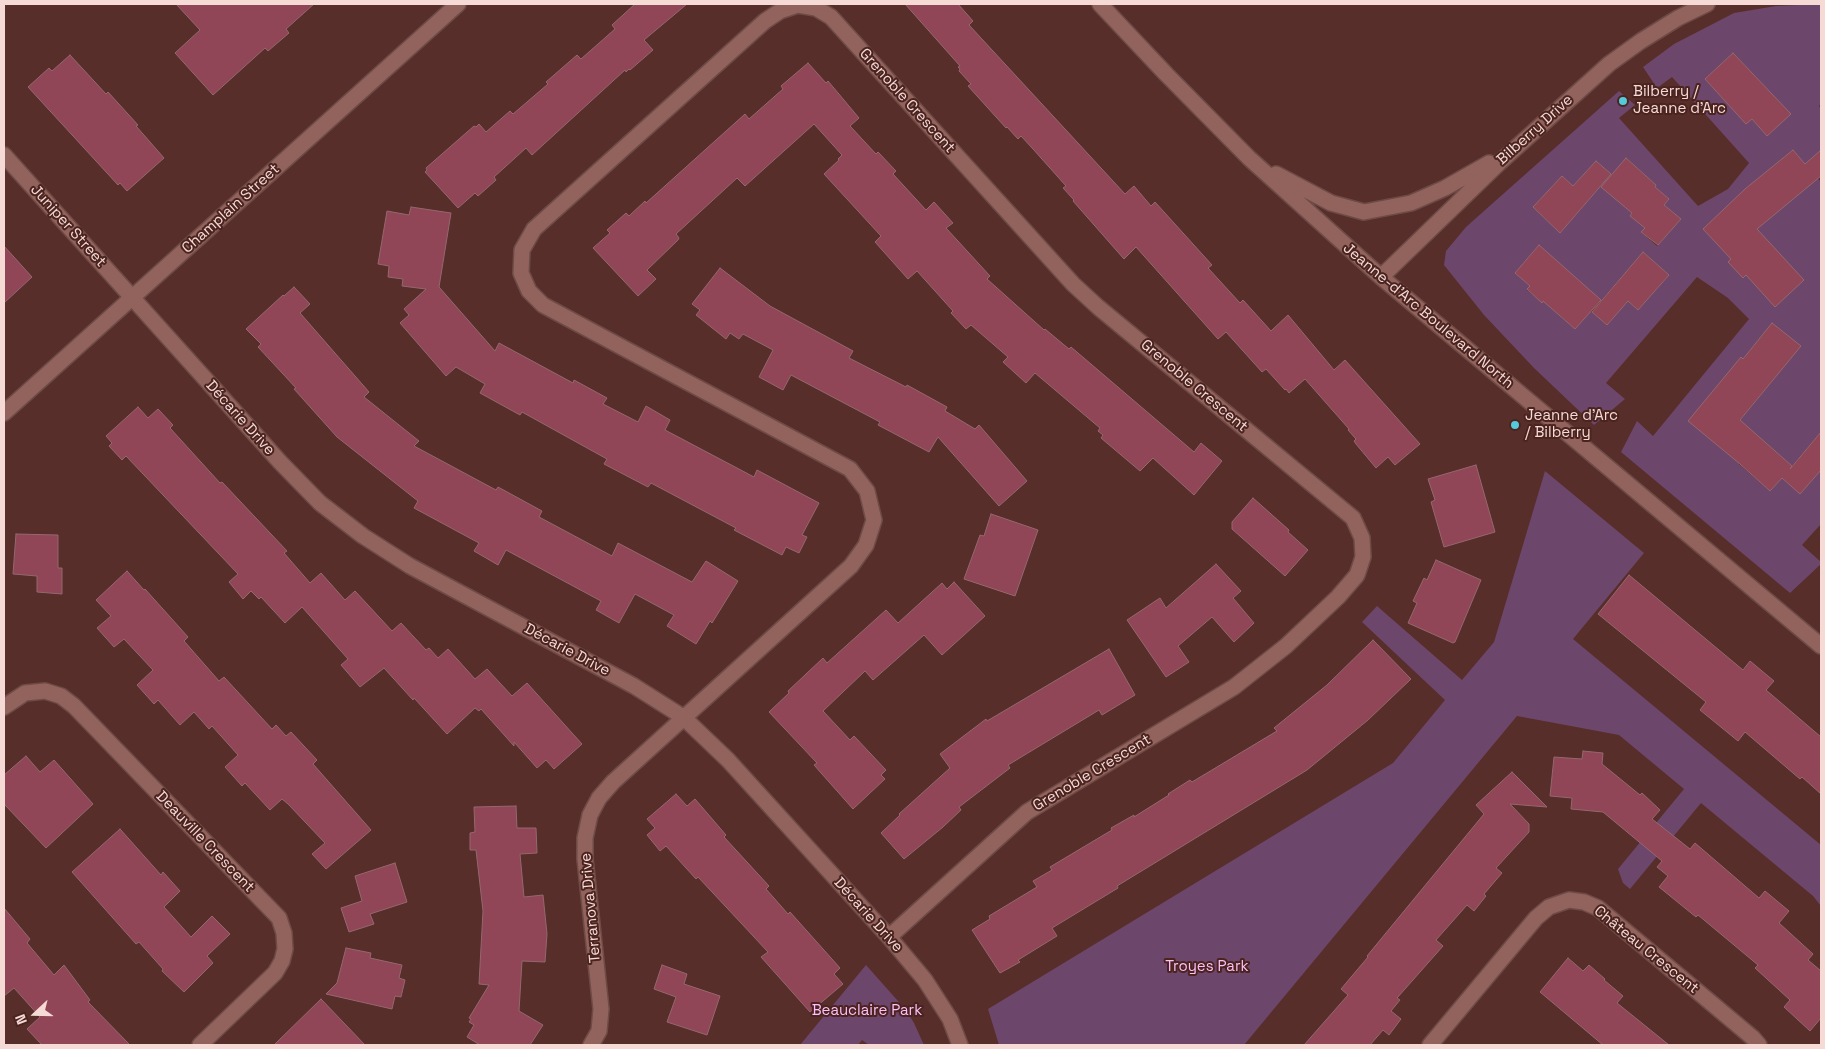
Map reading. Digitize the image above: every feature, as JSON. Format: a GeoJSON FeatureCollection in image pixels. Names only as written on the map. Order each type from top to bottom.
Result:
{"type":"FeatureCollection","features":[{"type":"Feature","properties":{"kind":"street","name":"Champlain Street"},"geometry":{"type":"LineString","coordinates":[[4,413],[458,4]]}},
{"type":"Feature","properties":{"kind":"street","name":"Jeanne-d'Arc Boulevard North"},"geometry":{"type":"LineString","coordinates":[[1100,4],[1249,158],[1381,277],[1821,646]]}},
{"type":"Feature","properties":{"kind":"street","name":"Bilberry Drive"},"geometry":{"type":"LineString","coordinates":[[1381,277],[1514,149],[1609,64],[1678,18],[1707,4]]}},
{"type":"Feature","properties":{"kind":"street","name":"Grenoble Crescent"},"geometry":{"type":"LineString","coordinates":[[683,717],[851,566],[866,545],[874,520],[867,491],[850,469],[544,305],[530,291],[521,272],[522,250],[534,229],[765,22],[780,11],[798,5],[816,8],[831,17],[1073,284],[1098,307],[1353,518],[1362,538],[1364,557],[1357,575],[1286,646],[1234,687],[1027,812],[889,937]]}},
{"type":"Feature","properties":{"kind":"street"},"geometry":{"type":"LineString","coordinates":[[1249,158],[1330,203],[1364,212],[1411,203],[1466,176],[1514,149]]}},
{"type":"Feature","properties":{"kind":"street","name":"Juniper Street"},"geometry":{"type":"LineString","coordinates":[[4,155],[133,297]]}},
{"type":"Feature","properties":{"kind":"street","name":"Décarie Drive"},"geometry":{"type":"LineString","coordinates":[[133,297],[280,462],[320,503],[363,536],[410,566],[634,686],[683,717],[728,760],[889,937],[925,980],[950,1019],[960,1045]]}},
{"type":"Feature","properties":{"kind":"street","name":"Deauville Crescent"},"geometry":{"type":"LineString","coordinates":[[4,707],[25,693],[45,691],[61,696],[74,706],[279,918],[284,933],[285,948],[282,961],[275,973],[200,1045]]}},
{"type":"Feature","properties":{"kind":"street","name":"Terranova Drive"},"geometry":{"type":"LineString","coordinates":[[591,1045],[599,1031],[602,1009],[585,859],[590,815],[599,798],[613,782],[683,717]]}},
{"type":"Feature","properties":{"kind":"street","name":"Château Crescent"},"geometry":{"type":"LineString","coordinates":[[1430,1045],[1536,918],[1549,907],[1569,900],[1584,902],[1598,908],[1759,1045]]}},
{"type":"Feature","properties":{"kind":"green space"},"geometry":{"type":"Polygon","coordinates":[[[1821,4],[1821,103],[1819,106],[1821,109],[1821,158],[1817,154],[1806,164],[1821,182],[1821,432],[1792,466],[1762,440],[1739,464],[1770,491],[1782,478],[1800,493],[1821,470],[1821,524],[1802,545],[1821,564],[1790,593],[1621,452],[1637,421],[1653,436],[1749,319],[1728,298],[1697,277],[1606,383],[1625,399],[1594,425],[1534,368],[1484,315],[1444,265],[1446,251],[1466,227],[1619,91],[1635,105],[1619,118],[1698,206],[1728,189],[1749,163],[1672,77],[1657,88],[1643,67],[1674,44],[1734,13],[1776,6],[1821,4]],[[1733,53],[1705,79],[1746,123],[1752,119],[1767,136],[1790,114],[1733,53]],[[1793,150],[1746,189],[1813,174],[1793,150]],[[1626,158],[1631,216],[1645,228],[1641,232],[1657,246],[1681,219],[1664,205],[1669,199],[1626,158]],[[1596,161],[1573,186],[1562,176],[1533,207],[1560,233],[1611,174],[1596,161]],[[1537,247],[1515,273],[1530,286],[1527,290],[1542,302],[1550,294],[1560,316],[1575,329],[1591,311],[1607,325],[1628,301],[1638,310],[1669,275],[1643,252],[1600,302],[1537,247]],[[1765,332],[1743,359],[1733,429],[1800,346],[1765,332]]]}},
{"type":"Feature","properties":{"kind":"green space","name":"Troyes Park"},"geometry":{"type":"Polygon","coordinates":[[[1545,471],[1644,553],[1573,639],[1821,845],[1821,906],[1813,896],[1701,803],[1630,889],[1623,883],[1618,869],[1684,789],[1619,735],[1517,716],[1244,1045],[999,1045],[988,1009],[1393,763],[1445,700],[1362,622],[1377,606],[1462,680],[1494,642],[1545,471]]]}},
{"type":"Feature","properties":{"kind":"green space","name":"Beauclaire Park"},"geometry":{"type":"Polygon","coordinates":[[[866,965],[906,1010],[924,1045],[869,1045],[862,1040],[858,1045],[800,1045],[866,965]]]}},
{"type":"Feature","properties":{"kind":"building"},"geometry":{"type":"Polygon","coordinates":[[[176,4],[314,4],[286,29],[289,33],[268,51],[265,48],[213,95],[175,53],[200,30],[176,4]]]}},
{"type":"Feature","properties":{"kind":"building"},"geometry":{"type":"Polygon","coordinates":[[[635,4],[687,4],[644,40],[653,50],[630,70],[626,72],[625,70],[532,155],[526,148],[494,177],[496,180],[478,196],[475,193],[458,208],[425,172],[426,168],[474,126],[476,127],[479,124],[486,132],[510,111],[513,114],[548,84],[546,82],[577,55],[581,59],[615,29],[612,25],[635,4]]]}},
{"type":"Feature","properties":{"kind":"building"},"geometry":{"type":"Polygon","coordinates":[[[905,4],[958,4],[973,21],[969,25],[1125,194],[1134,186],[1151,206],[1155,202],[1212,265],[1208,268],[1240,303],[1243,300],[1271,331],[1288,315],[1334,370],[1345,360],[1420,444],[1395,465],[1388,457],[1376,468],[1356,444],[1354,441],[1356,439],[1349,429],[1305,379],[1289,393],[1266,369],[1262,372],[1226,332],[1218,339],[1136,247],[1124,259],[1073,201],[1063,188],[1066,186],[1033,149],[1021,136],[1018,139],[1006,128],[968,86],[971,84],[959,71],[958,67],[960,66],[905,4]]]}},
{"type":"Feature","properties":{"kind":"building"},"geometry":{"type":"Polygon","coordinates":[[[1733,53],[1791,114],[1767,136],[1752,119],[1746,124],[1705,79],[1733,53]]]}},
{"type":"Feature","properties":{"kind":"building"},"geometry":{"type":"Polygon","coordinates":[[[70,55],[106,94],[108,92],[138,125],[136,126],[164,158],[127,191],[120,183],[118,185],[28,87],[49,68],[52,71],[70,55]]]}},
{"type":"Feature","properties":{"kind":"building"},"geometry":{"type":"Polygon","coordinates":[[[808,63],[826,83],[828,81],[859,118],[850,126],[876,154],[878,152],[896,171],[893,174],[926,210],[934,202],[953,223],[946,228],[990,276],[987,279],[1044,330],[1069,349],[1071,347],[1194,452],[1201,443],[1222,461],[1194,495],[1153,458],[1140,471],[1101,438],[1103,435],[1098,431],[1100,428],[1035,373],[1026,383],[1003,362],[1008,357],[971,325],[966,329],[951,313],[953,311],[917,271],[908,279],[875,242],[881,236],[824,174],[842,155],[814,124],[745,186],[737,178],[676,234],[679,238],[678,240],[647,270],[656,279],[638,296],[593,248],[610,233],[607,230],[626,213],[629,216],[645,201],[646,203],[745,114],[749,119],[783,89],[781,86],[808,63]]]}},
{"type":"Feature","properties":{"kind":"building"},"geometry":{"type":"Polygon","coordinates":[[[1793,150],[1805,164],[1821,150],[1821,176],[1757,229],[1804,280],[1775,307],[1746,275],[1743,278],[1728,262],[1731,259],[1703,229],[1745,189],[1793,150]]]}},
{"type":"Feature","properties":{"kind":"building"},"geometry":{"type":"Polygon","coordinates":[[[1626,158],[1669,199],[1664,205],[1681,219],[1658,245],[1641,232],[1645,228],[1630,216],[1632,213],[1601,187],[1626,158]]]}},
{"type":"Feature","properties":{"kind":"building"},"geometry":{"type":"Polygon","coordinates":[[[1596,161],[1611,174],[1560,233],[1533,207],[1562,176],[1573,186],[1596,161]]]}},
{"type":"Feature","properties":{"kind":"building"},"geometry":{"type":"Polygon","coordinates":[[[411,207],[451,213],[439,287],[495,351],[499,343],[573,383],[574,380],[607,398],[603,404],[638,422],[646,406],[670,420],[665,430],[754,477],[757,470],[819,503],[802,535],[807,537],[799,553],[786,547],[782,555],[734,530],[736,528],[651,483],[648,487],[604,464],[607,459],[522,412],[520,415],[480,393],[485,384],[456,367],[446,376],[400,323],[409,315],[404,309],[426,289],[402,286],[403,279],[388,277],[389,266],[378,264],[387,211],[409,215],[411,207]]]}},
{"type":"Feature","properties":{"kind":"building"},"geometry":{"type":"Polygon","coordinates":[[[1539,245],[1601,300],[1575,329],[1527,289],[1530,286],[1515,273],[1539,245]]]}},
{"type":"Feature","properties":{"kind":"building"},"geometry":{"type":"Polygon","coordinates":[[[4,246],[32,277],[4,303],[4,246]]]}},
{"type":"Feature","properties":{"kind":"building"},"geometry":{"type":"Polygon","coordinates":[[[1643,252],[1669,275],[1638,310],[1628,301],[1607,325],[1592,312],[1643,252]]]}},
{"type":"Feature","properties":{"kind":"building"},"geometry":{"type":"Polygon","coordinates":[[[720,268],[770,306],[853,351],[849,358],[906,387],[907,385],[947,407],[945,411],[975,429],[979,425],[1027,481],[999,506],[938,437],[929,452],[878,425],[880,422],[791,375],[783,390],[759,377],[773,350],[743,334],[739,339],[730,333],[726,339],[696,315],[700,310],[692,304],[720,268]]]}},
{"type":"Feature","properties":{"kind":"building"},"geometry":{"type":"Polygon","coordinates":[[[294,287],[310,304],[300,313],[369,392],[364,397],[419,441],[414,446],[496,490],[498,487],[542,511],[539,517],[612,556],[618,543],[692,582],[706,561],[738,581],[712,623],[710,621],[696,644],[667,626],[674,615],[635,594],[619,623],[596,610],[601,601],[506,550],[498,565],[474,551],[479,543],[414,508],[418,501],[337,437],[294,389],[296,388],[258,347],[261,344],[246,329],[294,287]]]}},
{"type":"Feature","properties":{"kind":"building"},"geometry":{"type":"Polygon","coordinates":[[[1772,323],[1801,346],[1740,420],[1792,466],[1790,469],[1821,432],[1821,470],[1800,494],[1782,478],[1770,491],[1688,421],[1772,323]]]}},
{"type":"Feature","properties":{"kind":"building"},"geometry":{"type":"Polygon","coordinates":[[[138,407],[148,418],[158,409],[173,425],[170,428],[220,483],[222,482],[287,551],[284,553],[310,583],[321,573],[345,600],[355,591],[392,631],[401,623],[426,650],[429,648],[438,658],[448,649],[475,679],[487,669],[512,696],[527,683],[582,744],[554,769],[546,760],[537,768],[514,742],[514,746],[481,709],[479,711],[475,708],[447,734],[384,668],[360,687],[341,665],[348,659],[302,607],[285,623],[261,597],[259,599],[251,591],[243,599],[229,582],[238,574],[126,456],[122,460],[109,446],[112,443],[106,436],[138,407]]]}},
{"type":"Feature","properties":{"kind":"building"},"geometry":{"type":"Polygon","coordinates":[[[1476,465],[1495,532],[1444,547],[1431,502],[1435,500],[1428,479],[1476,465]]]}},
{"type":"Feature","properties":{"kind":"building"},"geometry":{"type":"Polygon","coordinates":[[[1253,498],[1308,550],[1285,576],[1232,529],[1232,522],[1253,498]]]}},
{"type":"Feature","properties":{"kind":"building"},"geometry":{"type":"Polygon","coordinates":[[[991,514],[1038,530],[1015,596],[964,579],[980,535],[984,536],[991,514]]]}},
{"type":"Feature","properties":{"kind":"building"},"geometry":{"type":"Polygon","coordinates":[[[16,534],[58,535],[58,568],[62,568],[62,594],[37,592],[37,576],[13,574],[16,534]]]}},
{"type":"Feature","properties":{"kind":"building"},"geometry":{"type":"Polygon","coordinates":[[[1436,560],[1481,580],[1453,643],[1408,623],[1417,603],[1413,601],[1424,578],[1427,580],[1436,560]]]}},
{"type":"Feature","properties":{"kind":"building"},"geometry":{"type":"Polygon","coordinates":[[[1216,564],[1241,591],[1233,598],[1254,623],[1234,642],[1212,617],[1178,646],[1189,662],[1166,677],[1127,620],[1160,598],[1166,608],[1216,564]]]}},
{"type":"Feature","properties":{"kind":"building"},"geometry":{"type":"Polygon","coordinates":[[[127,571],[188,637],[184,641],[219,681],[224,677],[272,729],[276,725],[286,736],[291,732],[317,760],[313,764],[371,830],[326,869],[312,854],[325,843],[288,804],[282,799],[270,810],[245,783],[242,786],[225,767],[238,755],[212,726],[209,729],[194,712],[180,725],[158,700],[154,704],[137,685],[153,670],[124,639],[114,647],[97,628],[111,616],[96,600],[127,571]]]}},
{"type":"Feature","properties":{"kind":"building"},"geometry":{"type":"Polygon","coordinates":[[[1629,575],[1743,670],[1750,661],[1774,681],[1766,690],[1821,737],[1821,794],[1802,777],[1800,779],[1745,732],[1738,741],[1700,710],[1706,702],[1598,614],[1629,575]]]}},
{"type":"Feature","properties":{"kind":"building"},"geometry":{"type":"Polygon","coordinates":[[[954,582],[985,616],[942,655],[924,635],[873,680],[865,671],[823,711],[850,740],[854,736],[886,770],[881,775],[885,779],[853,809],[814,765],[817,763],[769,712],[823,658],[827,663],[886,610],[898,623],[942,583],[947,589],[954,582]]]}},
{"type":"Feature","properties":{"kind":"building"},"geometry":{"type":"Polygon","coordinates":[[[1373,640],[1411,679],[1368,720],[1307,770],[1052,928],[1057,936],[1018,960],[1020,962],[1000,973],[972,930],[990,919],[989,916],[1037,887],[1033,881],[1052,870],[1050,867],[1112,830],[1111,828],[1134,815],[1134,817],[1190,780],[1192,782],[1277,731],[1274,728],[1327,685],[1373,640]]]}},
{"type":"Feature","properties":{"kind":"building"},"geometry":{"type":"Polygon","coordinates":[[[1109,649],[1135,695],[1102,715],[1099,710],[1008,765],[1010,768],[959,807],[961,810],[904,859],[881,833],[950,768],[940,754],[986,719],[987,721],[1109,649]]]}},
{"type":"Feature","properties":{"kind":"building"},"geometry":{"type":"Polygon","coordinates":[[[1583,751],[1603,753],[1602,764],[1640,795],[1642,793],[1660,810],[1652,819],[1690,849],[1695,843],[1759,898],[1765,891],[1789,911],[1779,923],[1813,954],[1808,960],[1821,971],[1821,1018],[1810,1031],[1784,1007],[1790,1000],[1755,968],[1758,965],[1698,915],[1696,917],[1659,887],[1668,876],[1657,867],[1662,861],[1603,812],[1571,809],[1572,798],[1550,796],[1554,757],[1582,759],[1583,751]]]}},
{"type":"Feature","properties":{"kind":"building"},"geometry":{"type":"Polygon","coordinates":[[[26,756],[40,772],[54,760],[93,804],[46,848],[4,804],[4,775],[26,756]]]}},
{"type":"Feature","properties":{"kind":"building"},"geometry":{"type":"Polygon","coordinates":[[[1512,772],[1547,807],[1510,804],[1529,824],[1529,832],[1496,868],[1502,873],[1484,894],[1486,896],[1474,911],[1467,905],[1436,940],[1443,946],[1397,998],[1400,1000],[1391,1011],[1401,1019],[1389,1035],[1383,1030],[1370,1045],[1304,1045],[1348,995],[1341,989],[1484,814],[1476,805],[1512,772]]]}},
{"type":"Feature","properties":{"kind":"building"},"geometry":{"type":"Polygon","coordinates":[[[676,794],[687,806],[695,799],[726,835],[724,837],[769,886],[766,889],[788,914],[790,912],[840,968],[834,974],[843,984],[810,1012],[761,957],[768,952],[698,877],[696,879],[666,846],[660,851],[647,835],[655,828],[647,819],[676,794]]]}},
{"type":"Feature","properties":{"kind":"building"},"geometry":{"type":"Polygon","coordinates":[[[516,806],[517,828],[536,828],[537,853],[520,854],[524,897],[543,895],[547,934],[545,962],[522,961],[519,1011],[543,1025],[530,1045],[480,1045],[467,1037],[474,1025],[469,1022],[471,1019],[469,1018],[489,985],[479,984],[483,911],[476,850],[470,850],[470,833],[475,832],[474,807],[516,806]]]}},
{"type":"Feature","properties":{"kind":"building"},"geometry":{"type":"Polygon","coordinates":[[[120,829],[161,875],[163,872],[180,891],[164,907],[191,937],[212,916],[230,934],[207,956],[213,963],[184,992],[162,971],[163,969],[139,942],[136,944],[72,872],[120,829]]]}},
{"type":"Feature","properties":{"kind":"building"},"geometry":{"type":"Polygon","coordinates":[[[395,863],[407,902],[370,914],[374,924],[349,932],[341,908],[362,901],[355,876],[395,863]]]}},
{"type":"Feature","properties":{"kind":"building"},"geometry":{"type":"Polygon","coordinates":[[[4,908],[30,939],[27,943],[54,975],[64,965],[90,1000],[88,1002],[130,1045],[42,1045],[27,1029],[40,1017],[14,988],[4,996],[4,908]]]}},
{"type":"Feature","properties":{"kind":"building"},"geometry":{"type":"Polygon","coordinates":[[[346,948],[371,953],[370,958],[402,965],[399,978],[405,980],[401,997],[395,996],[392,1009],[326,994],[337,983],[346,948]]]}},
{"type":"Feature","properties":{"kind":"building"},"geometry":{"type":"Polygon","coordinates":[[[1568,958],[1583,971],[1589,965],[1623,996],[1617,1003],[1669,1045],[1603,1045],[1540,992],[1568,958]]]}},
{"type":"Feature","properties":{"kind":"building"},"geometry":{"type":"Polygon","coordinates":[[[662,965],[687,974],[684,984],[720,996],[707,1035],[667,1022],[676,997],[654,989],[662,965]]]}},
{"type":"Feature","properties":{"kind":"building"},"geometry":{"type":"Polygon","coordinates":[[[321,999],[365,1045],[274,1045],[321,999]]]}},
{"type":"Feature","properties":{"kind":"place","name":"Bilberry / Jeanne d'Arc"},"geometry":{"type":"Point","coordinates":[1623,101]}},
{"type":"Feature","properties":{"kind":"place","name":"Jeanne d'Arc / Bilberry"},"geometry":{"type":"Point","coordinates":[1515,425]}}]}
